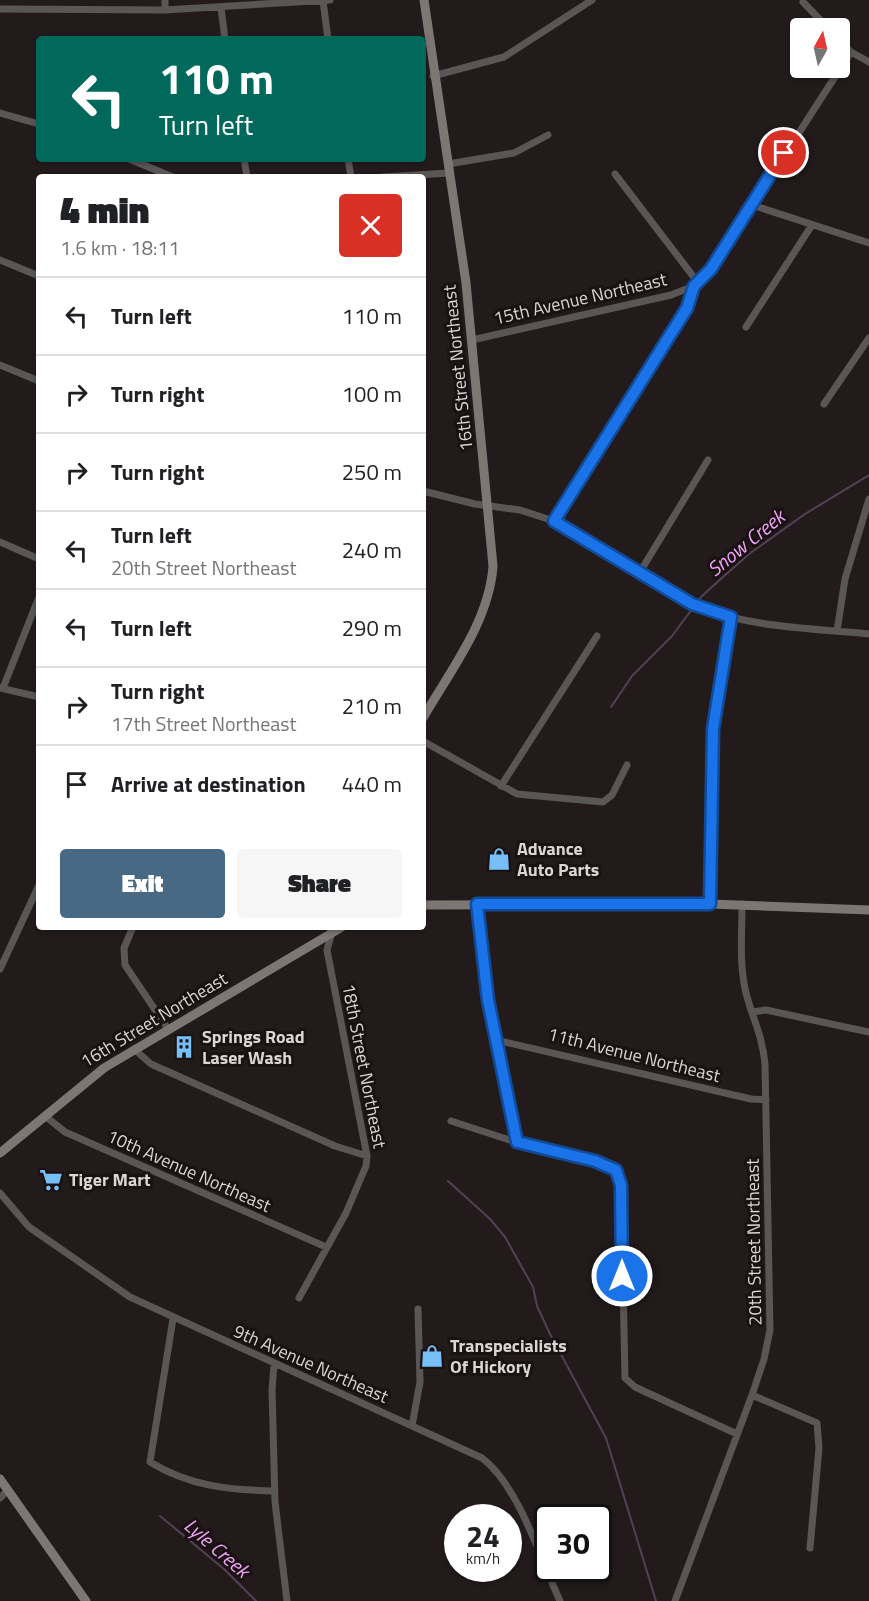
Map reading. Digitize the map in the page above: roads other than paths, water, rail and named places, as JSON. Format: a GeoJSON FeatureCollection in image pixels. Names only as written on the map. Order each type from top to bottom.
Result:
{"type":"FeatureCollection","features":[{"type":"Feature","properties":{"kind":"main road","name":"16th Street Northeast"},"geometry":{"type":"LineString","coordinates":[[424,0],[472,340],[493,566],[486,604],[468,641],[426,713]]}},
{"type":"Feature","properties":{"kind":"main road"},"geometry":{"type":"LineString","coordinates":[[426,905],[742,904],[869,910]]}},
{"type":"Feature","properties":{"kind":"main road","name":"16th Street Northeast"},"geometry":{"type":"LineString","coordinates":[[0,1153],[95,1074],[331,930]]}},
{"type":"Feature","properties":{"kind":"main road"},"geometry":{"type":"LineString","coordinates":[[0,1142],[22,1134]]}},
{"type":"Feature","properties":{"kind":"main road"},"geometry":{"type":"LineString","coordinates":[[0,1479],[86,1601]]}},
{"type":"Feature","properties":{"kind":"street"},"geometry":{"type":"LineString","coordinates":[[165,0],[165,10]]}},
{"type":"Feature","properties":{"kind":"street"},"geometry":{"type":"LineString","coordinates":[[0,9],[165,10],[330,0]]}},
{"type":"Feature","properties":{"kind":"street"},"geometry":{"type":"LineString","coordinates":[[433,76],[504,57],[592,0]]}},
{"type":"Feature","properties":{"kind":"street"},"geometry":{"type":"LineString","coordinates":[[323,1],[328,36]]}},
{"type":"Feature","properties":{"kind":"street"},"geometry":{"type":"LineString","coordinates":[[803,2],[818,18]]}},
{"type":"Feature","properties":{"kind":"street"},"geometry":{"type":"LineString","coordinates":[[221,8],[225,36]]}},
{"type":"Feature","properties":{"kind":"street"},"geometry":{"type":"LineString","coordinates":[[694,286],[711,269],[851,52],[869,62]]}},
{"type":"Feature","properties":{"kind":"street"},"geometry":{"type":"LineString","coordinates":[[0,113],[36,123]]}},
{"type":"Feature","properties":{"kind":"street"},"geometry":{"type":"LineString","coordinates":[[408,174],[449,169],[514,153],[548,135]]}},
{"type":"Feature","properties":{"kind":"street"},"geometry":{"type":"LineString","coordinates":[[136,162],[166,174]]}},
{"type":"Feature","properties":{"kind":"street"},"geometry":{"type":"LineString","coordinates":[[554,521],[687,308],[696,280],[615,174]]}},
{"type":"Feature","properties":{"kind":"street"},"geometry":{"type":"LineString","coordinates":[[752,205],[869,243]]}},
{"type":"Feature","properties":{"kind":"street"},"geometry":{"type":"LineString","coordinates":[[746,327],[812,225]]}},
{"type":"Feature","properties":{"kind":"street"},"geometry":{"type":"LineString","coordinates":[[0,260],[36,275]]}},
{"type":"Feature","properties":{"kind":"street","name":"15th Avenue Northeast"},"geometry":{"type":"LineString","coordinates":[[472,340],[670,295],[694,286]]}},
{"type":"Feature","properties":{"kind":"street"},"geometry":{"type":"LineString","coordinates":[[824,404],[869,338]]}},
{"type":"Feature","properties":{"kind":"street"},"geometry":{"type":"LineString","coordinates":[[0,365],[36,380]]}},
{"type":"Feature","properties":{"kind":"street"},"geometry":{"type":"LineString","coordinates":[[640,572],[708,460]]}},
{"type":"Feature","properties":{"kind":"street"},"geometry":{"type":"LineString","coordinates":[[426,492],[520,510],[554,521],[692,604],[731,617],[869,634]]}},
{"type":"Feature","properties":{"kind":"street"},"geometry":{"type":"LineString","coordinates":[[837,631],[845,579],[869,500]]}},
{"type":"Feature","properties":{"kind":"street"},"geometry":{"type":"LineString","coordinates":[[0,542],[36,558]]}},
{"type":"Feature","properties":{"kind":"street"},"geometry":{"type":"LineString","coordinates":[[36,604],[2,688],[36,696]]}},
{"type":"Feature","properties":{"kind":"street"},"geometry":{"type":"LineString","coordinates":[[710,904],[713,729],[731,617]]}},
{"type":"Feature","properties":{"kind":"street"},"geometry":{"type":"LineString","coordinates":[[501,786],[597,636]]}},
{"type":"Feature","properties":{"kind":"street"},"geometry":{"type":"LineString","coordinates":[[426,743],[520,795],[599,802],[610,798],[627,765]]}},
{"type":"Feature","properties":{"kind":"street"},"geometry":{"type":"LineString","coordinates":[[0,969],[36,891]]}},
{"type":"Feature","properties":{"kind":"street"},"geometry":{"type":"LineString","coordinates":[[477,904],[483,968],[517,1142]]}},
{"type":"Feature","properties":{"kind":"street","name":"20th Street Northeast"},"geometry":{"type":"LineString","coordinates":[[675,1601],[752,1395],[769,1341],[771,1312],[763,1046],[743,976],[742,904]]}},
{"type":"Feature","properties":{"kind":"street"},"geometry":{"type":"LineString","coordinates":[[132,930],[123,955],[125,965],[168,1029]]}},
{"type":"Feature","properties":{"kind":"street","name":"18th Street Northeast"},"geometry":{"type":"LineString","coordinates":[[299,1298],[353,1199],[367,1156],[327,950],[333,930]]}},
{"type":"Feature","properties":{"kind":"street"},"geometry":{"type":"LineString","coordinates":[[753,1012],[766,1010],[869,1032]]}},
{"type":"Feature","properties":{"kind":"street","name":"11th Avenue Northeast"},"geometry":{"type":"LineString","coordinates":[[496,1040],[751,1099],[766,1100]]}},
{"type":"Feature","properties":{"kind":"street"},"geometry":{"type":"LineString","coordinates":[[134,1049],[142,1059],[155,1065],[335,1146],[367,1156]]}},
{"type":"Feature","properties":{"kind":"street","name":"10th Avenue Northeast"},"geometry":{"type":"LineString","coordinates":[[45,1116],[65,1132],[326,1247]]}},
{"type":"Feature","properties":{"kind":"street"},"geometry":{"type":"LineString","coordinates":[[451,1121],[517,1142],[595,1161],[613,1167],[618,1172],[621,1185],[623,1366],[626,1380],[635,1387],[737,1434]]}},
{"type":"Feature","properties":{"kind":"street","name":"9th Avenue Northeast"},"geometry":{"type":"LineString","coordinates":[[0,1193],[19,1216],[46,1240],[130,1297],[173,1319],[467,1449],[496,1469],[513,1494],[560,1601]]}},
{"type":"Feature","properties":{"kind":"street"},"geometry":{"type":"LineString","coordinates":[[412,1426],[420,1382],[418,1309]]}},
{"type":"Feature","properties":{"kind":"street"},"geometry":{"type":"LineString","coordinates":[[173,1319],[150,1462],[178,1477],[207,1486],[274,1491]]}},
{"type":"Feature","properties":{"kind":"street"},"geometry":{"type":"LineString","coordinates":[[274,1364],[272,1390],[274,1491],[287,1601]]}},
{"type":"Feature","properties":{"kind":"street"},"geometry":{"type":"LineString","coordinates":[[752,1395],[817,1423],[819,1448],[810,1548]]}},
{"type":"Feature","properties":{"kind":"street"},"geometry":{"type":"LineString","coordinates":[[0,1498],[8,1490]]}},
{"type":"Feature","properties":{"kind":"waterway","name":"Snow Creek"},"geometry":{"type":"LineString","coordinates":[[611,707],[632,676],[672,636],[701,597],[723,577],[749,554],[805,514],[869,475]]}},
{"type":"Feature","properties":{"kind":"waterway"},"geometry":{"type":"LineString","coordinates":[[448,1181],[490,1219],[505,1237],[533,1287],[537,1306],[550,1334],[606,1438],[656,1601]]}},
{"type":"Feature","properties":{"kind":"waterway","name":"Lyle Creek"},"geometry":{"type":"LineString","coordinates":[[160,1516],[224,1569],[256,1601]]}},
{"type":"Feature","properties":{"kind":"place","name":"Advance Auto Parts"},"geometry":{"type":"Point","coordinates":[499,859]}},
{"type":"Feature","properties":{"kind":"place","name":"Springs Road Laser Wash"},"geometry":{"type":"Point","coordinates":[184,1047]}},
{"type":"Feature","properties":{"kind":"place","name":"Tiger Mart"},"geometry":{"type":"Point","coordinates":[51,1180]}},
{"type":"Feature","properties":{"kind":"place","name":"Transpecialists Of Hickory"},"geometry":{"type":"Point","coordinates":[432,1356]}}]}
